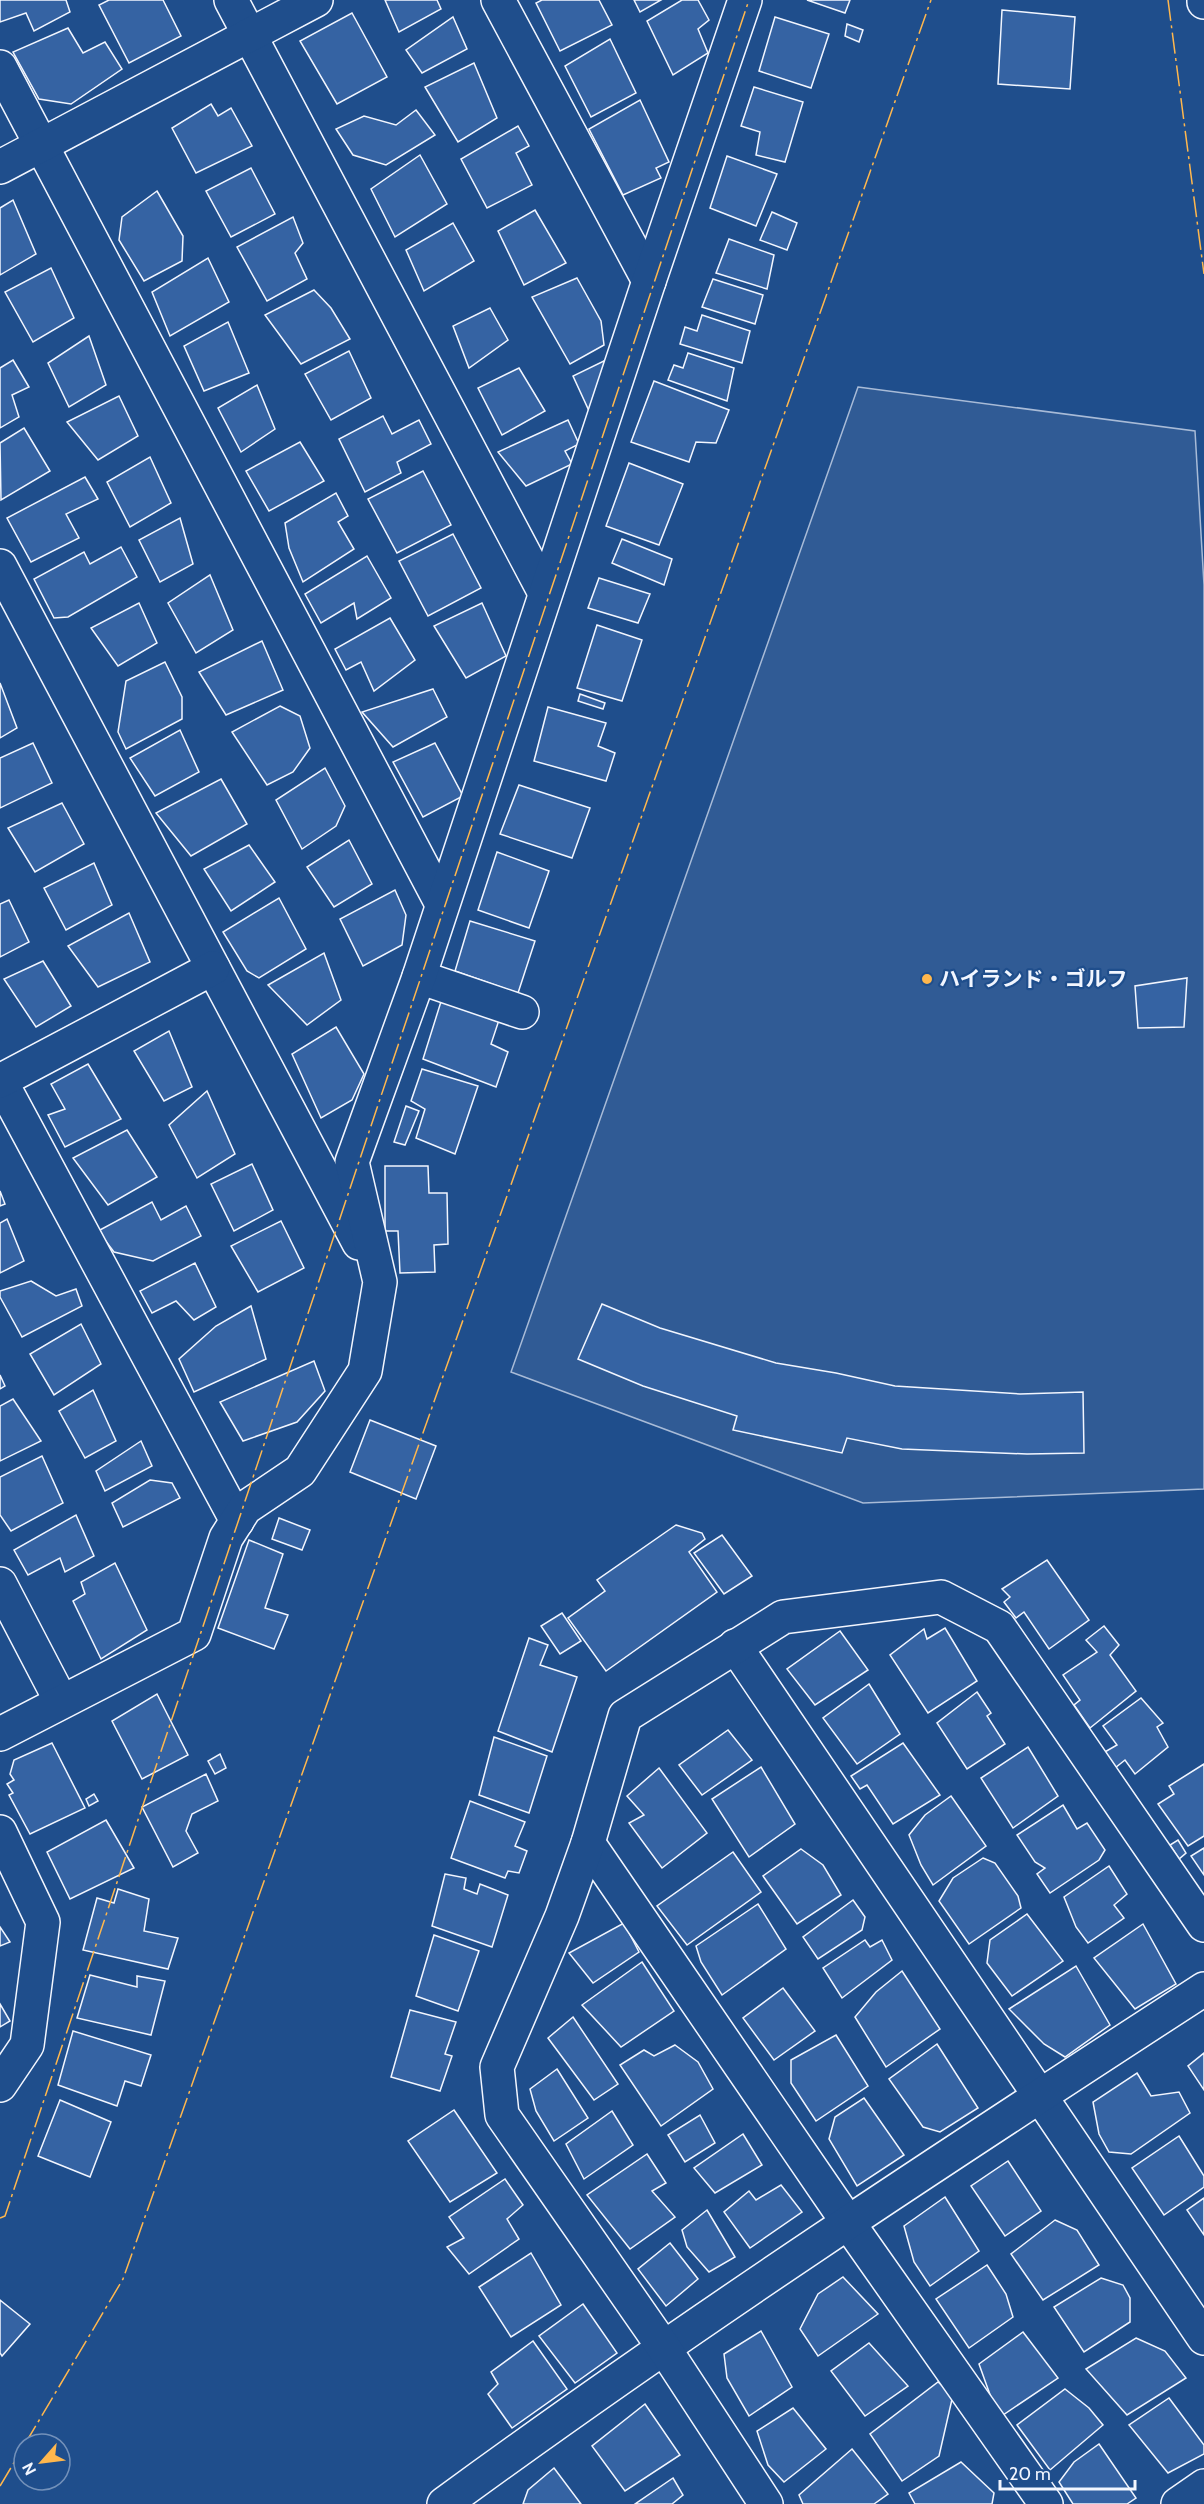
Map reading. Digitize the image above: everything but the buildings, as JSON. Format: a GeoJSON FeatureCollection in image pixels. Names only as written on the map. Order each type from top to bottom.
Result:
{"type":"FeatureCollection","features":[{"type":"Feature","properties":{"kind":"street"},"geometry":{"type":"LineString","coordinates":[[231,0],[545,593]]}},
{"type":"Feature","properties":{"kind":"street"},"geometry":{"type":"LineString","coordinates":[[0,167],[316,0]]}},
{"type":"Feature","properties":{"kind":"street"},"geometry":{"type":"LineString","coordinates":[[498,0],[649,281]]}},
{"type":"Feature","properties":{"kind":"street"},"geometry":{"type":"LineString","coordinates":[[0,1734],[194,1634],[226,1538],[245,1508],[300,1471],[365,1371],[380,1282],[352,1162],[418,977],[649,281],[745,0]]}},
{"type":"Feature","properties":{"kind":"street"},"geometry":{"type":"LineString","coordinates":[[0,67],[442,904]]}},
{"type":"Feature","properties":{"kind":"street"},"geometry":{"type":"LineString","coordinates":[[0,566],[380,1282]]}},
{"type":"Feature","properties":{"kind":"street"},"geometry":{"type":"LineString","coordinates":[[213,968],[0,1081],[237,1521]]}},
{"type":"Feature","properties":{"kind":"street"},"geometry":{"type":"LineString","coordinates":[[418,977],[522,1012]]}},
{"type":"Feature","properties":{"kind":"street"},"geometry":{"type":"LineString","coordinates":[[0,1584],[61,1701]]}},
{"type":"Feature","properties":{"kind":"street"},"geometry":{"type":"LineString","coordinates":[[766,2504],[664,2348],[502,2115],[497,2067],[562,1916],[588,1843],[625,1716],[783,1617],[941,1597],[999,1627],[1204,1925]]}},
{"type":"Feature","properties":{"kind":"street"},"geometry":{"type":"LineString","coordinates":[[735,1646],[1038,2097],[1204,2338]]}},
{"type":"Feature","properties":{"kind":"street"},"geometry":{"type":"LineString","coordinates":[[0,1832],[43,1923],[27,2045],[0,2085]]}},
{"type":"Feature","properties":{"kind":"street"},"geometry":{"type":"LineString","coordinates":[[588,1843],[849,2224],[1046,2504]]}},
{"type":"Feature","properties":{"kind":"street"},"geometry":{"type":"LineString","coordinates":[[444,2504],[482,2493],[664,2348],[1038,2097],[1204,1989]]}},
{"type":"Feature","properties":{"kind":"street"},"geometry":{"type":"LineString","coordinates":[[1178,2504],[1204,2486]]}},
{"type":"Feature","properties":{"kind":"shaded area","name":"ハイランド・ゴルフ"},"geometry":{"type":"Polygon","coordinates":[[[858,387],[1195,431],[1204,585],[1204,1489],[863,1503],[511,1372],[858,387]]]}},
{"type":"Feature","properties":{"kind":"power"},"geometry":{"type":"LineString","coordinates":[[0,2218],[5,2216],[749,0]]}},
{"type":"Feature","properties":{"kind":"power"},"geometry":{"type":"LineString","coordinates":[[32,2432],[123,2279],[931,0]]}},
{"type":"Feature","properties":{"kind":"power"},"geometry":{"type":"LineString","coordinates":[[1168,0],[1204,274]]}},
{"type":"Feature","properties":{"kind":"power"},"geometry":{"type":"LineString","coordinates":[[0,2486],[12,2466]]}},
{"type":"Feature","properties":{"kind":"place","name":"ハイランド・ゴルフ"},"geometry":{"type":"Point","coordinates":[927,979]}}]}
